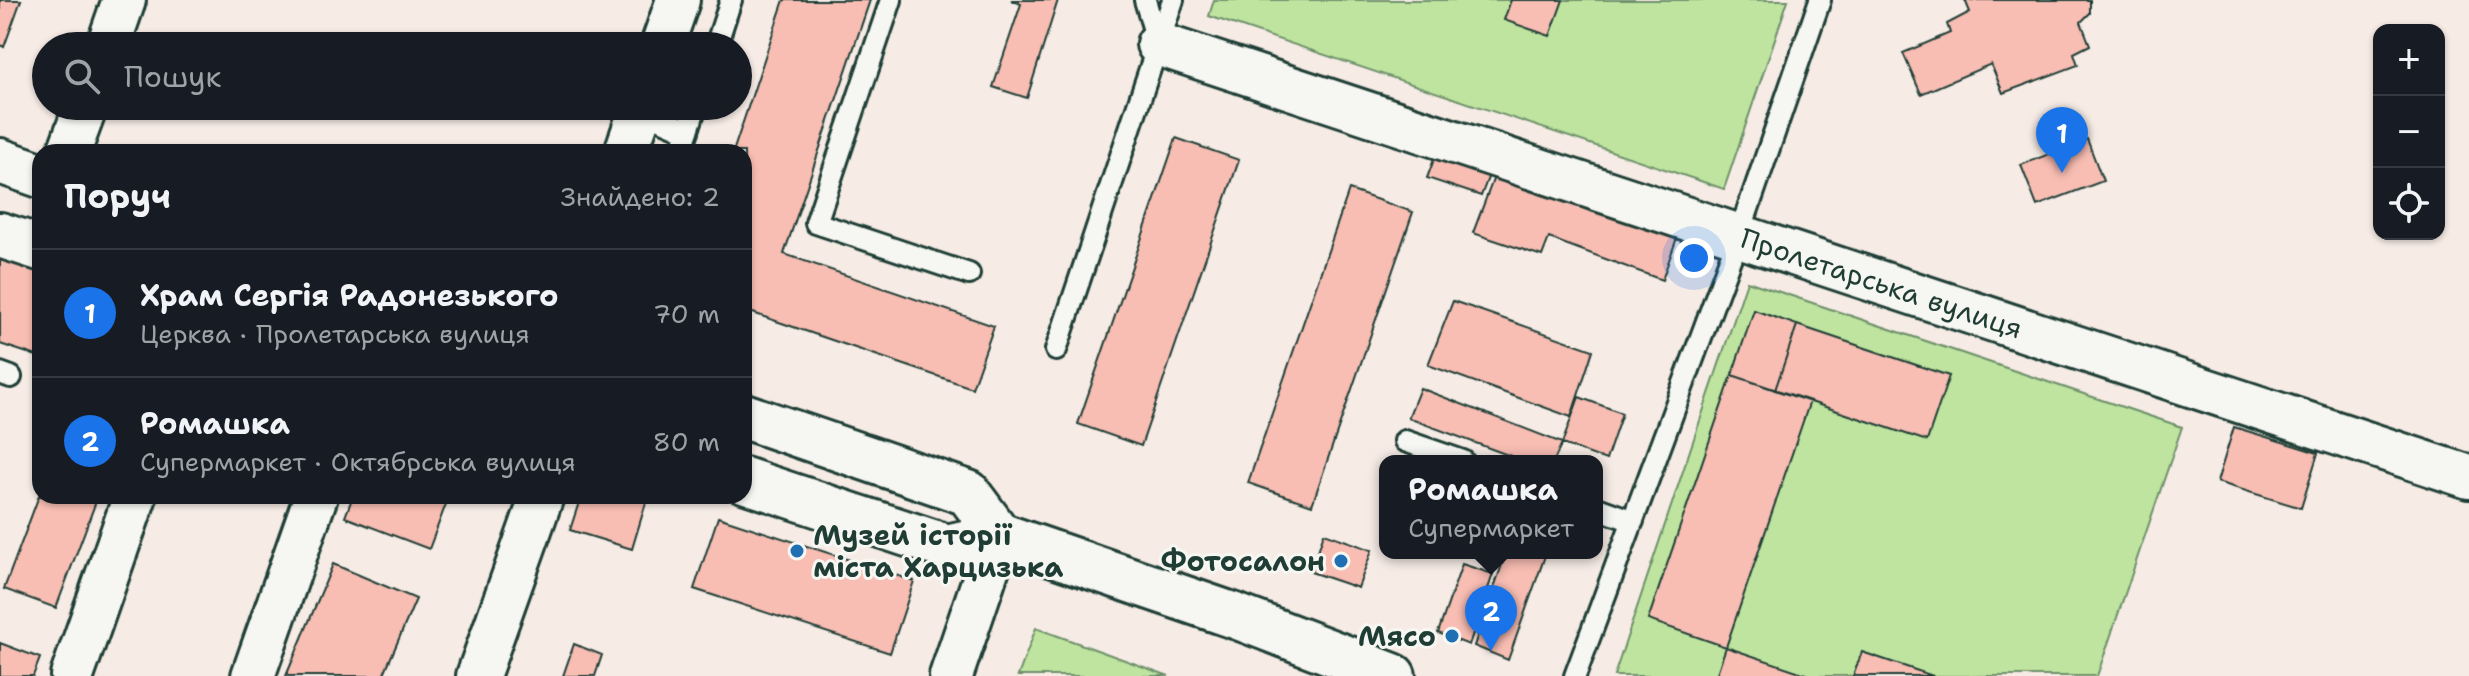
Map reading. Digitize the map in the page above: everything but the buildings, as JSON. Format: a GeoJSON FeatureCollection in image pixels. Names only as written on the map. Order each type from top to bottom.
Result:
{"type":"FeatureCollection","features":[{"type":"Feature","properties":{"kind":"main road"},"geometry":{"type":"LineString","coordinates":[[0,161],[32,172]]}},
{"type":"Feature","properties":{"kind":"main road"},"geometry":{"type":"LineString","coordinates":[[752,419],[968,493],[999,535]]}},
{"type":"Feature","properties":{"kind":"main road"},"geometry":{"type":"LineString","coordinates":[[752,483],[947,547],[999,535],[1238,617],[1393,676]]}},
{"type":"Feature","properties":{"kind":"street"},"geometry":{"type":"LineString","coordinates":[[113,32],[124,0]]}},
{"type":"Feature","properties":{"kind":"street"},"geometry":{"type":"LineString","coordinates":[[667,32],[678,0]]}},
{"type":"Feature","properties":{"kind":"street","name":"Пролетарська вулиця"},"geometry":{"type":"LineString","coordinates":[[1158,44],[2469,477]]}},
{"type":"Feature","properties":{"kind":"street"},"geometry":{"type":"LineString","coordinates":[[72,144],[81,120]]}},
{"type":"Feature","properties":{"kind":"street"},"geometry":{"type":"LineString","coordinates":[[629,144],[637,120]]}},
{"type":"Feature","properties":{"kind":"street"},"geometry":{"type":"LineString","coordinates":[[72,676],[132,504]]}},
{"type":"Feature","properties":{"kind":"street"},"geometry":{"type":"LineString","coordinates":[[253,676],[313,504]]}},
{"type":"Feature","properties":{"kind":"street"},"geometry":{"type":"LineString","coordinates":[[478,676],[539,504]]}},
{"type":"Feature","properties":{"kind":"street"},"geometry":{"type":"LineString","coordinates":[[951,676],[999,535]]}},
{"type":"Feature","properties":{"kind":"lane"},"geometry":{"type":"LineString","coordinates":[[721,32],[731,0]]}},
{"type":"Feature","properties":{"kind":"lane"},"geometry":{"type":"LineString","coordinates":[[891,0],[816,223],[969,274]]}},
{"type":"Feature","properties":{"kind":"lane"},"geometry":{"type":"LineString","coordinates":[[1145,0],[1158,44]]}},
{"type":"Feature","properties":{"kind":"lane"},"geometry":{"type":"LineString","coordinates":[[1056,350],[1173,0]]}},
{"type":"Feature","properties":{"kind":"lane"},"geometry":{"type":"LineString","coordinates":[[1575,676],[1739,235],[1820,0]]}},
{"type":"Feature","properties":{"kind":"lane"},"geometry":{"type":"LineString","coordinates":[[666,120],[688,131]]}},
{"type":"Feature","properties":{"kind":"lane"},"geometry":{"type":"LineString","coordinates":[[684,144],[692,120]]}},
{"type":"Feature","properties":{"kind":"lane"},"geometry":{"type":"LineString","coordinates":[[1405,441],[1446,455]]}},
{"type":"Feature","properties":{"kind":"lane"},"geometry":{"type":"LineString","coordinates":[[1603,510],[1633,521]]}},
{"type":"Feature","properties":{"kind":"green space"},"geometry":{"type":"Polygon","coordinates":[[[1214,0],[1788,0],[1724,189],[1209,16],[1214,0]]]}},
{"type":"Feature","properties":{"kind":"green space"},"geometry":{"type":"Polygon","coordinates":[[[1747,281],[2182,427],[2097,676],[1614,676],[1747,281]]]}},
{"type":"Feature","properties":{"kind":"green space"},"geometry":{"type":"Polygon","coordinates":[[[1036,628],[1169,676],[1018,676],[1036,628]]]}},
{"type":"Feature","properties":{"kind":"place","name":"Храм Сергія Радонезького"},"geometry":{"type":"Point","coordinates":[2062,173]}},
{"type":"Feature","properties":{"kind":"place","name":"Музей історії міста Харцизька"},"geometry":{"type":"Point","coordinates":[797,551]}},
{"type":"Feature","properties":{"kind":"place","name":"Фотосалон"},"geometry":{"type":"Point","coordinates":[1341,561]}},
{"type":"Feature","properties":{"kind":"place","name":"Мясо"},"geometry":{"type":"Point","coordinates":[1452,636]}},
{"type":"Feature","properties":{"kind":"place","name":"Ромашка"},"geometry":{"type":"Point","coordinates":[1491,651]}}]}
